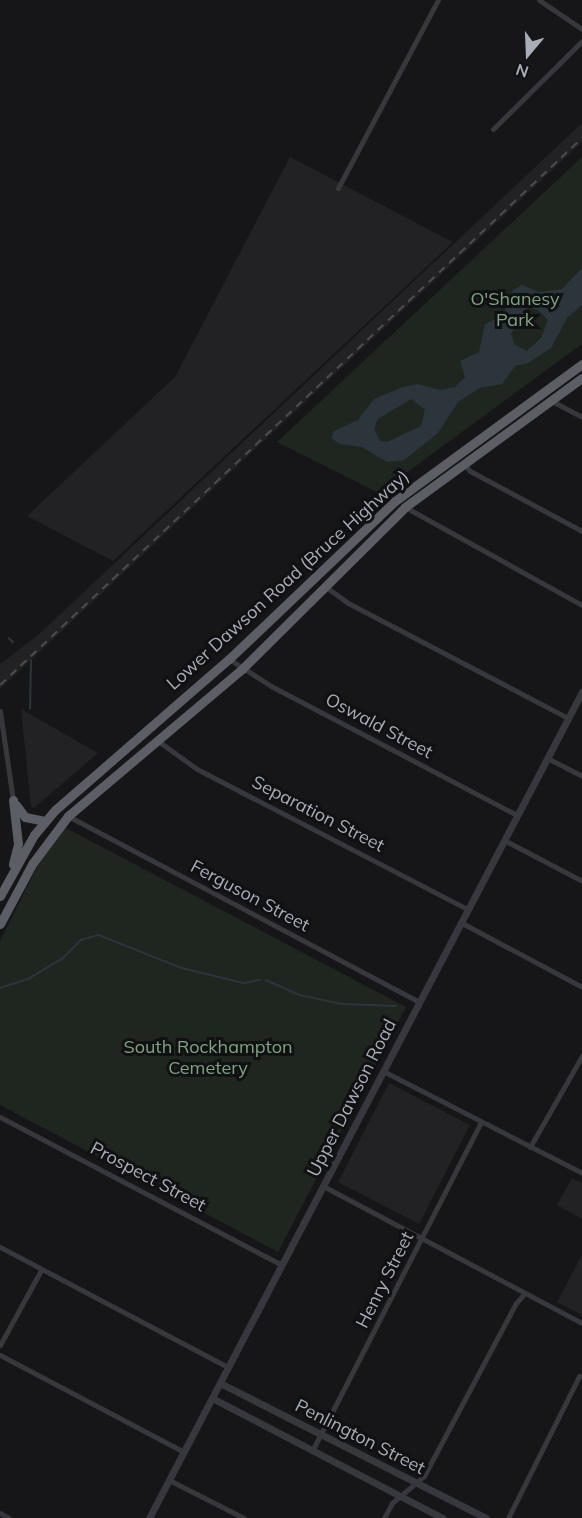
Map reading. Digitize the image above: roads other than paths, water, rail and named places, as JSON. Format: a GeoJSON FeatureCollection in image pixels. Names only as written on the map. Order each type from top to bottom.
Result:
{"type":"FeatureCollection","features":[{"type":"Feature","properties":{"kind":"highway","name":"Lower Dawson Road (Bruce Highway)"},"geometry":{"type":"LineString","coordinates":[[7,883],[45,821],[55,810],[229,659],[395,501],[582,364]]}},
{"type":"Feature","properties":{"kind":"highway","name":"Lower Dawson Road (Bruce Highway)"},"geometry":{"type":"LineString","coordinates":[[0,924],[32,864],[68,816],[242,669],[405,507],[582,378]]}},
{"type":"Feature","properties":{"kind":"highway"},"geometry":{"type":"LineString","coordinates":[[13,800],[25,817],[45,821]]}},
{"type":"Feature","properties":{"kind":"highway"},"geometry":{"type":"LineString","coordinates":[[0,896],[7,883],[18,844],[13,800]]}},
{"type":"Feature","properties":{"kind":"street"},"geometry":{"type":"LineString","coordinates":[[338,188],[438,0]]}},
{"type":"Feature","properties":{"kind":"street"},"geometry":{"type":"LineString","coordinates":[[539,0],[582,29]]}},
{"type":"Feature","properties":{"kind":"street"},"geometry":{"type":"LineString","coordinates":[[493,129],[582,41]]}},
{"type":"Feature","properties":{"kind":"street"},"geometry":{"type":"LineString","coordinates":[[550,400],[582,417]]}},
{"type":"Feature","properties":{"kind":"street"},"geometry":{"type":"LineString","coordinates":[[464,463],[470,471],[582,531]]}},
{"type":"Feature","properties":{"kind":"street"},"geometry":{"type":"LineString","coordinates":[[405,507],[582,605]]}},
{"type":"Feature","properties":{"kind":"street"},"geometry":{"type":"LineString","coordinates":[[326,586],[348,603],[568,718]]}},
{"type":"Feature","properties":{"kind":"street","name":"Oswald Street"},"geometry":{"type":"LineString","coordinates":[[229,659],[242,669],[517,815]]}},
{"type":"Feature","properties":{"kind":"street","name":"Upper Dawson Road"},"geometry":{"type":"LineString","coordinates":[[149,1518],[582,692]]}},
{"type":"Feature","properties":{"kind":"street"},"geometry":{"type":"LineString","coordinates":[[0,711],[13,800]]}},
{"type":"Feature","properties":{"kind":"street","name":"Separation Street"},"geometry":{"type":"LineString","coordinates":[[158,741],[197,769],[467,909]]}},
{"type":"Feature","properties":{"kind":"street"},"geometry":{"type":"LineString","coordinates":[[547,758],[582,776]]}},
{"type":"Feature","properties":{"kind":"street","name":"Ferguson Street"},"geometry":{"type":"LineString","coordinates":[[68,816],[419,1002]]}},
{"type":"Feature","properties":{"kind":"street"},"geometry":{"type":"LineString","coordinates":[[504,840],[582,881]]}},
{"type":"Feature","properties":{"kind":"street"},"geometry":{"type":"LineString","coordinates":[[460,922],[582,987]]}},
{"type":"Feature","properties":{"kind":"street"},"geometry":{"type":"LineString","coordinates":[[530,1147],[582,1056]]}},
{"type":"Feature","properties":{"kind":"street"},"geometry":{"type":"LineString","coordinates":[[383,1071],[582,1173]]}},
{"type":"Feature","properties":{"kind":"street","name":"Prospect Street"},"geometry":{"type":"LineString","coordinates":[[0,1117],[282,1265]]}},
{"type":"Feature","properties":{"kind":"street","name":"Henry Street"},"geometry":{"type":"LineString","coordinates":[[312,1451],[423,1240],[480,1122]]}},
{"type":"Feature","properties":{"kind":"street"},"geometry":{"type":"LineString","coordinates":[[322,1186],[582,1323]]}},
{"type":"Feature","properties":{"kind":"street"},"geometry":{"type":"LineString","coordinates":[[0,1247],[228,1367]]}},
{"type":"Feature","properties":{"kind":"street"},"geometry":{"type":"LineString","coordinates":[[0,1345],[41,1270]]}},
{"type":"Feature","properties":{"kind":"street"},"geometry":{"type":"LineString","coordinates":[[384,1518],[392,1503],[418,1484],[524,1294]]}},
{"type":"Feature","properties":{"kind":"street"},"geometry":{"type":"LineString","coordinates":[[0,1355],[184,1452]]}},
{"type":"Feature","properties":{"kind":"street"},"geometry":{"type":"LineString","coordinates":[[508,1518],[579,1376]]}},
{"type":"Feature","properties":{"kind":"street","name":"Penlington Street"},"geometry":{"type":"LineString","coordinates":[[220,1383],[486,1518]]}},
{"type":"Feature","properties":{"kind":"street","name":"Penlington Street"},"geometry":{"type":"LineString","coordinates":[[212,1398],[443,1518]]}},
{"type":"Feature","properties":{"kind":"street"},"geometry":{"type":"LineString","coordinates":[[169,1480],[244,1518]]}},
{"type":"Feature","properties":{"kind":"street"},"geometry":{"type":"LineString","coordinates":[[0,1513],[9,1518]]}},
{"type":"Feature","properties":{"kind":"waterway"},"geometry":{"type":"LineString","coordinates":[[9,638],[13,642]]}},
{"type":"Feature","properties":{"kind":"waterway"},"geometry":{"type":"LineString","coordinates":[[30,709],[31,661]]}},
{"type":"Feature","properties":{"kind":"waterway"},"geometry":{"type":"LineString","coordinates":[[0,988],[30,978],[62,959],[81,940],[99,935],[182,968],[244,983],[260,980]]}},
{"type":"Feature","properties":{"kind":"waterway"},"geometry":{"type":"LineString","coordinates":[[266,980],[300,995],[342,1004],[396,1006]]}},
{"type":"Feature","properties":{"kind":"railway"},"geometry":{"type":"LineString","coordinates":[[0,685],[582,138]]}},
{"type":"Feature","properties":{"kind":"park label","name":"O'Shanesy Park"},"geometry":{"type":"Point","coordinates":[515,310]}},
{"type":"Feature","properties":{"kind":"park label","name":"South Rockhampton Cemetery"},"geometry":{"type":"Point","coordinates":[208,1058]}}]}
